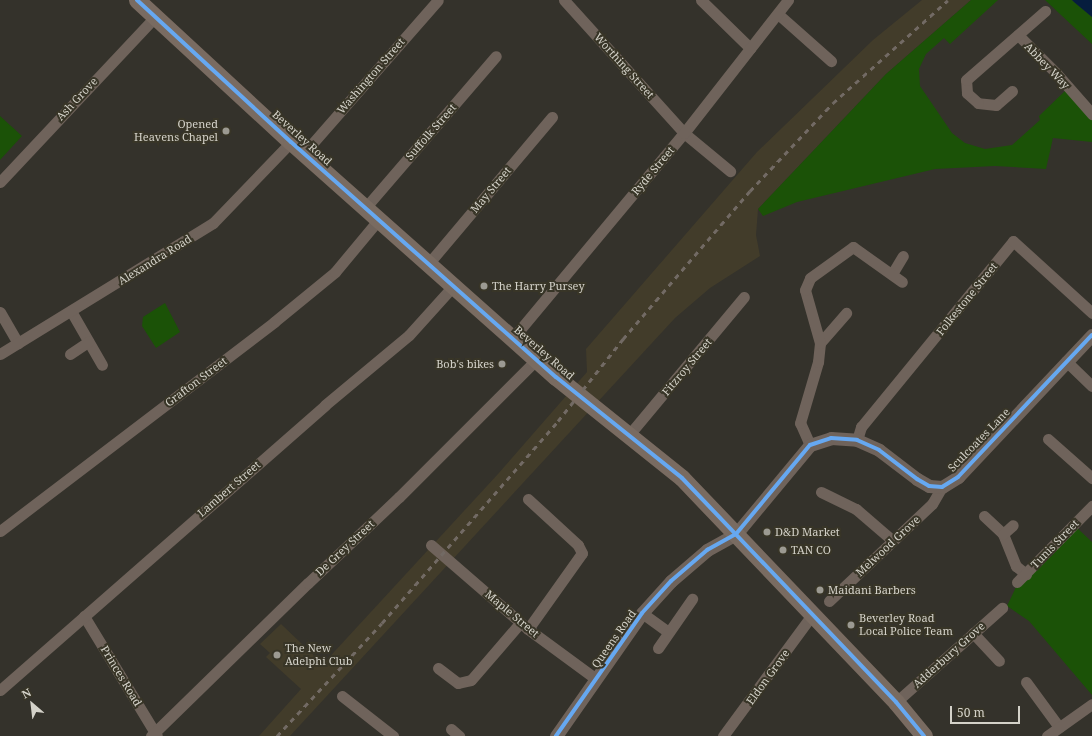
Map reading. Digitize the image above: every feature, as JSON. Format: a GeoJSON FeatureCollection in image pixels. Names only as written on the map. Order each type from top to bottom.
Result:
{"type":"FeatureCollection","features":[{"type":"Feature","properties":{"kind":"main road","name":"Beverley Road"},"geometry":{"type":"LineString","coordinates":[[137,0],[298,148],[513,338],[628,436],[682,478],[812,616],[896,702],[917,733]]}},
{"type":"Feature","properties":{"kind":"street","name":"Washington Street"},"geometry":{"type":"LineString","coordinates":[[298,148],[438,0]]}},
{"type":"Feature","properties":{"kind":"street","name":"Worthing Street"},"geometry":{"type":"LineString","coordinates":[[564,0],[684,133],[730,171]]}},
{"type":"Feature","properties":{"kind":"street"},"geometry":{"type":"LineString","coordinates":[[701,0],[750,48]]}},
{"type":"Feature","properties":{"kind":"street","name":"Ryde Street"},"geometry":{"type":"LineString","coordinates":[[513,338],[684,133],[788,0]]}},
{"type":"Feature","properties":{"kind":"street","name":"Abbey Way"},"geometry":{"type":"LineString","coordinates":[[1012,91],[996,105],[978,103],[967,92],[966,80],[1045,11]]}},
{"type":"Feature","properties":{"kind":"street"},"geometry":{"type":"LineString","coordinates":[[778,14],[831,61]]}},
{"type":"Feature","properties":{"kind":"street","name":"Ash Grove"},"geometry":{"type":"LineString","coordinates":[[0,182],[155,17]]}},
{"type":"Feature","properties":{"kind":"street","name":"Abbey Way"},"geometry":{"type":"LineString","coordinates":[[1018,35],[1060,77],[1092,114]]}},
{"type":"Feature","properties":{"kind":"street","name":"Suffolk Street"},"geometry":{"type":"LineString","coordinates":[[366,207],[496,56]]}},
{"type":"Feature","properties":{"kind":"street","name":"May Street"},"geometry":{"type":"LineString","coordinates":[[429,263],[552,117]]}},
{"type":"Feature","properties":{"kind":"street","name":"Alexandra Road"},"geometry":{"type":"LineString","coordinates":[[0,354],[213,223],[298,148]]}},
{"type":"Feature","properties":{"kind":"street","name":"Grafton Street"},"geometry":{"type":"LineString","coordinates":[[0,531],[281,317],[335,272],[379,219]]}},
{"type":"Feature","properties":{"kind":"street","name":"Folkestone Street"},"geometry":{"type":"LineString","coordinates":[[857,440],[861,427],[1013,241],[1092,313]]}},
{"type":"Feature","properties":{"kind":"street"},"geometry":{"type":"LineString","coordinates":[[810,445],[800,422],[818,362],[820,343],[805,290],[810,278],[853,247],[902,282]]}},
{"type":"Feature","properties":{"kind":"street"},"geometry":{"type":"LineString","coordinates":[[892,274],[903,256]]}},
{"type":"Feature","properties":{"kind":"street","name":"Lambert Street"},"geometry":{"type":"LineString","coordinates":[[0,690],[325,405],[409,335],[454,285]]}},
{"type":"Feature","properties":{"kind":"street","name":"Fitzroy Street"},"geometry":{"type":"LineString","coordinates":[[628,436],[744,297]]}},
{"type":"Feature","properties":{"kind":"street"},"geometry":{"type":"LineString","coordinates":[[70,311],[102,365]]}},
{"type":"Feature","properties":{"kind":"street"},"geometry":{"type":"LineString","coordinates":[[0,312],[18,343]]}},
{"type":"Feature","properties":{"kind":"street"},"geometry":{"type":"LineString","coordinates":[[820,343],[846,313]]}},
{"type":"Feature","properties":{"kind":"street","name":"Sculcoates Lane"},"geometry":{"type":"LineString","coordinates":[[942,487],[958,477],[1092,335]]}},
{"type":"Feature","properties":{"kind":"street"},"geometry":{"type":"LineString","coordinates":[[70,354],[88,342]]}},
{"type":"Feature","properties":{"kind":"street","name":"De Grey Street"},"geometry":{"type":"LineString","coordinates":[[154,735],[399,498],[537,359]]}},
{"type":"Feature","properties":{"kind":"street"},"geometry":{"type":"LineString","coordinates":[[1066,361],[1092,386]]}},
{"type":"Feature","properties":{"kind":"street"},"geometry":{"type":"LineString","coordinates":[[736,534],[810,445],[831,438],[857,440],[879,450],[923,482],[942,487]]}},
{"type":"Feature","properties":{"kind":"street"},"geometry":{"type":"LineString","coordinates":[[1048,439],[1092,478]]}},
{"type":"Feature","properties":{"kind":"street","name":"Melwood Grove"},"geometry":{"type":"LineString","coordinates":[[829,601],[892,540],[932,504],[942,487]]}},
{"type":"Feature","properties":{"kind":"street"},"geometry":{"type":"LineString","coordinates":[[821,492],[856,509],[892,540]]}},
{"type":"Feature","properties":{"kind":"street"},"geometry":{"type":"LineString","coordinates":[[438,668],[458,683],[472,680],[524,626],[582,553],[578,545],[528,499]]}},
{"type":"Feature","properties":{"kind":"street","name":"Tunis Street"},"geometry":{"type":"LineString","coordinates":[[1017,582],[1092,506]]}},
{"type":"Feature","properties":{"kind":"street"},"geometry":{"type":"LineString","coordinates":[[984,516],[1003,534],[1016,566],[1026,574]]}},
{"type":"Feature","properties":{"kind":"street"},"geometry":{"type":"LineString","coordinates":[[1003,534],[1013,525]]}},
{"type":"Feature","properties":{"kind":"street","name":"Queens Road"},"geometry":{"type":"LineString","coordinates":[[556,736],[642,613],[671,581],[707,550],[736,534]]}},
{"type":"Feature","properties":{"kind":"street","name":"Maple Street"},"geometry":{"type":"LineString","coordinates":[[431,545],[524,626],[596,678]]}},
{"type":"Feature","properties":{"kind":"street"},"geometry":{"type":"LineString","coordinates":[[658,648],[692,599]]}},
{"type":"Feature","properties":{"kind":"street","name":"Adderbury Grove"},"geometry":{"type":"LineString","coordinates":[[896,702],[1002,608]]}},
{"type":"Feature","properties":{"kind":"street"},"geometry":{"type":"LineString","coordinates":[[642,613],[668,632]]}},
{"type":"Feature","properties":{"kind":"street","name":"Princes Road"},"geometry":{"type":"LineString","coordinates":[[84,616],[154,735]]}},
{"type":"Feature","properties":{"kind":"street","name":"Eldon Grove"},"geometry":{"type":"LineString","coordinates":[[723,736],[812,616]]}},
{"type":"Feature","properties":{"kind":"street"},"geometry":{"type":"LineString","coordinates":[[973,633],[999,661]]}},
{"type":"Feature","properties":{"kind":"street"},"geometry":{"type":"LineString","coordinates":[[1026,682],[1059,727]]}},
{"type":"Feature","properties":{"kind":"street"},"geometry":{"type":"LineString","coordinates":[[342,696],[393,736]]}},
{"type":"Feature","properties":{"kind":"street"},"geometry":{"type":"LineString","coordinates":[[1047,736],[1092,704]]}},
{"type":"Feature","properties":{"kind":"shaded area"},"geometry":{"type":"Polygon","coordinates":[[[922,0],[971,0],[886,74],[758,209],[756,235],[760,256],[710,288],[675,318],[290,736],[259,736],[301,689],[266,657],[270,653],[260,644],[281,624],[323,664],[498,474],[587,372],[586,349],[757,152],[873,40],[922,0]]]}},
{"type":"Feature","properties":{"kind":"green space"},"geometry":{"type":"Polygon","coordinates":[[[971,0],[998,0],[950,44],[944,38],[926,54],[919,69],[920,86],[952,133],[965,143],[985,149],[1012,145],[1040,120],[1039,116],[1066,90],[1092,118],[1092,142],[1053,138],[1046,169],[995,166],[935,169],[797,202],[763,216],[758,209],[886,74],[971,0]]]}},
{"type":"Feature","properties":{"kind":"green space"},"geometry":{"type":"Polygon","coordinates":[[[1045,0],[1072,0],[1092,17],[1092,44],[1045,0]]]}},
{"type":"Feature","properties":{"kind":"green space"},"geometry":{"type":"Polygon","coordinates":[[[0,116],[22,136],[0,160],[0,116]]]}},
{"type":"Feature","properties":{"kind":"green space"},"geometry":{"type":"Polygon","coordinates":[[[165,303],[180,332],[156,348],[142,326],[143,317],[165,303]]]}},
{"type":"Feature","properties":{"kind":"green space"},"geometry":{"type":"Polygon","coordinates":[[[1075,526],[1092,542],[1092,695],[1029,621],[1007,606],[1017,585],[1075,526]]]}},
{"type":"Feature","properties":{"kind":"water"},"geometry":{"type":"Polygon","coordinates":[[[1072,0],[1092,0],[1092,17],[1074,2],[1072,0]]]}},
{"type":"Feature","properties":{"kind":"railway"},"geometry":{"type":"LineString","coordinates":[[277,736],[382,623],[558,421],[623,339],[750,191],[833,103],[948,0]]}},
{"type":"Feature","properties":{"kind":"cycle path"},"geometry":{"type":"LineString","coordinates":[[137,0],[291,142],[556,377],[682,478],[896,702],[924,736]]}},
{"type":"Feature","properties":{"kind":"cycle path"},"geometry":{"type":"LineString","coordinates":[[556,736],[642,613],[671,581],[707,550],[736,534],[810,445],[831,438],[857,440],[879,450],[917,479],[929,486],[942,487],[958,477],[1092,335]]}},
{"type":"Feature","properties":{"kind":"place","name":"Opened Heavens Chapel"},"geometry":{"type":"Point","coordinates":[226,131]}},
{"type":"Feature","properties":{"kind":"place","name":"The Harry Pursey"},"geometry":{"type":"Point","coordinates":[484,286]}},
{"type":"Feature","properties":{"kind":"place","name":"Bob's bikes"},"geometry":{"type":"Point","coordinates":[502,364]}},
{"type":"Feature","properties":{"kind":"place","name":"D&D Market"},"geometry":{"type":"Point","coordinates":[767,532]}},
{"type":"Feature","properties":{"kind":"place","name":"TAN CO"},"geometry":{"type":"Point","coordinates":[783,550]}},
{"type":"Feature","properties":{"kind":"place","name":"Maidani Barbers"},"geometry":{"type":"Point","coordinates":[820,590]}},
{"type":"Feature","properties":{"kind":"place","name":"Beverley Road Local Police Team"},"geometry":{"type":"Point","coordinates":[851,625]}},
{"type":"Feature","properties":{"kind":"place","name":"The New Adelphi Club"},"geometry":{"type":"Point","coordinates":[277,655]}}]}
